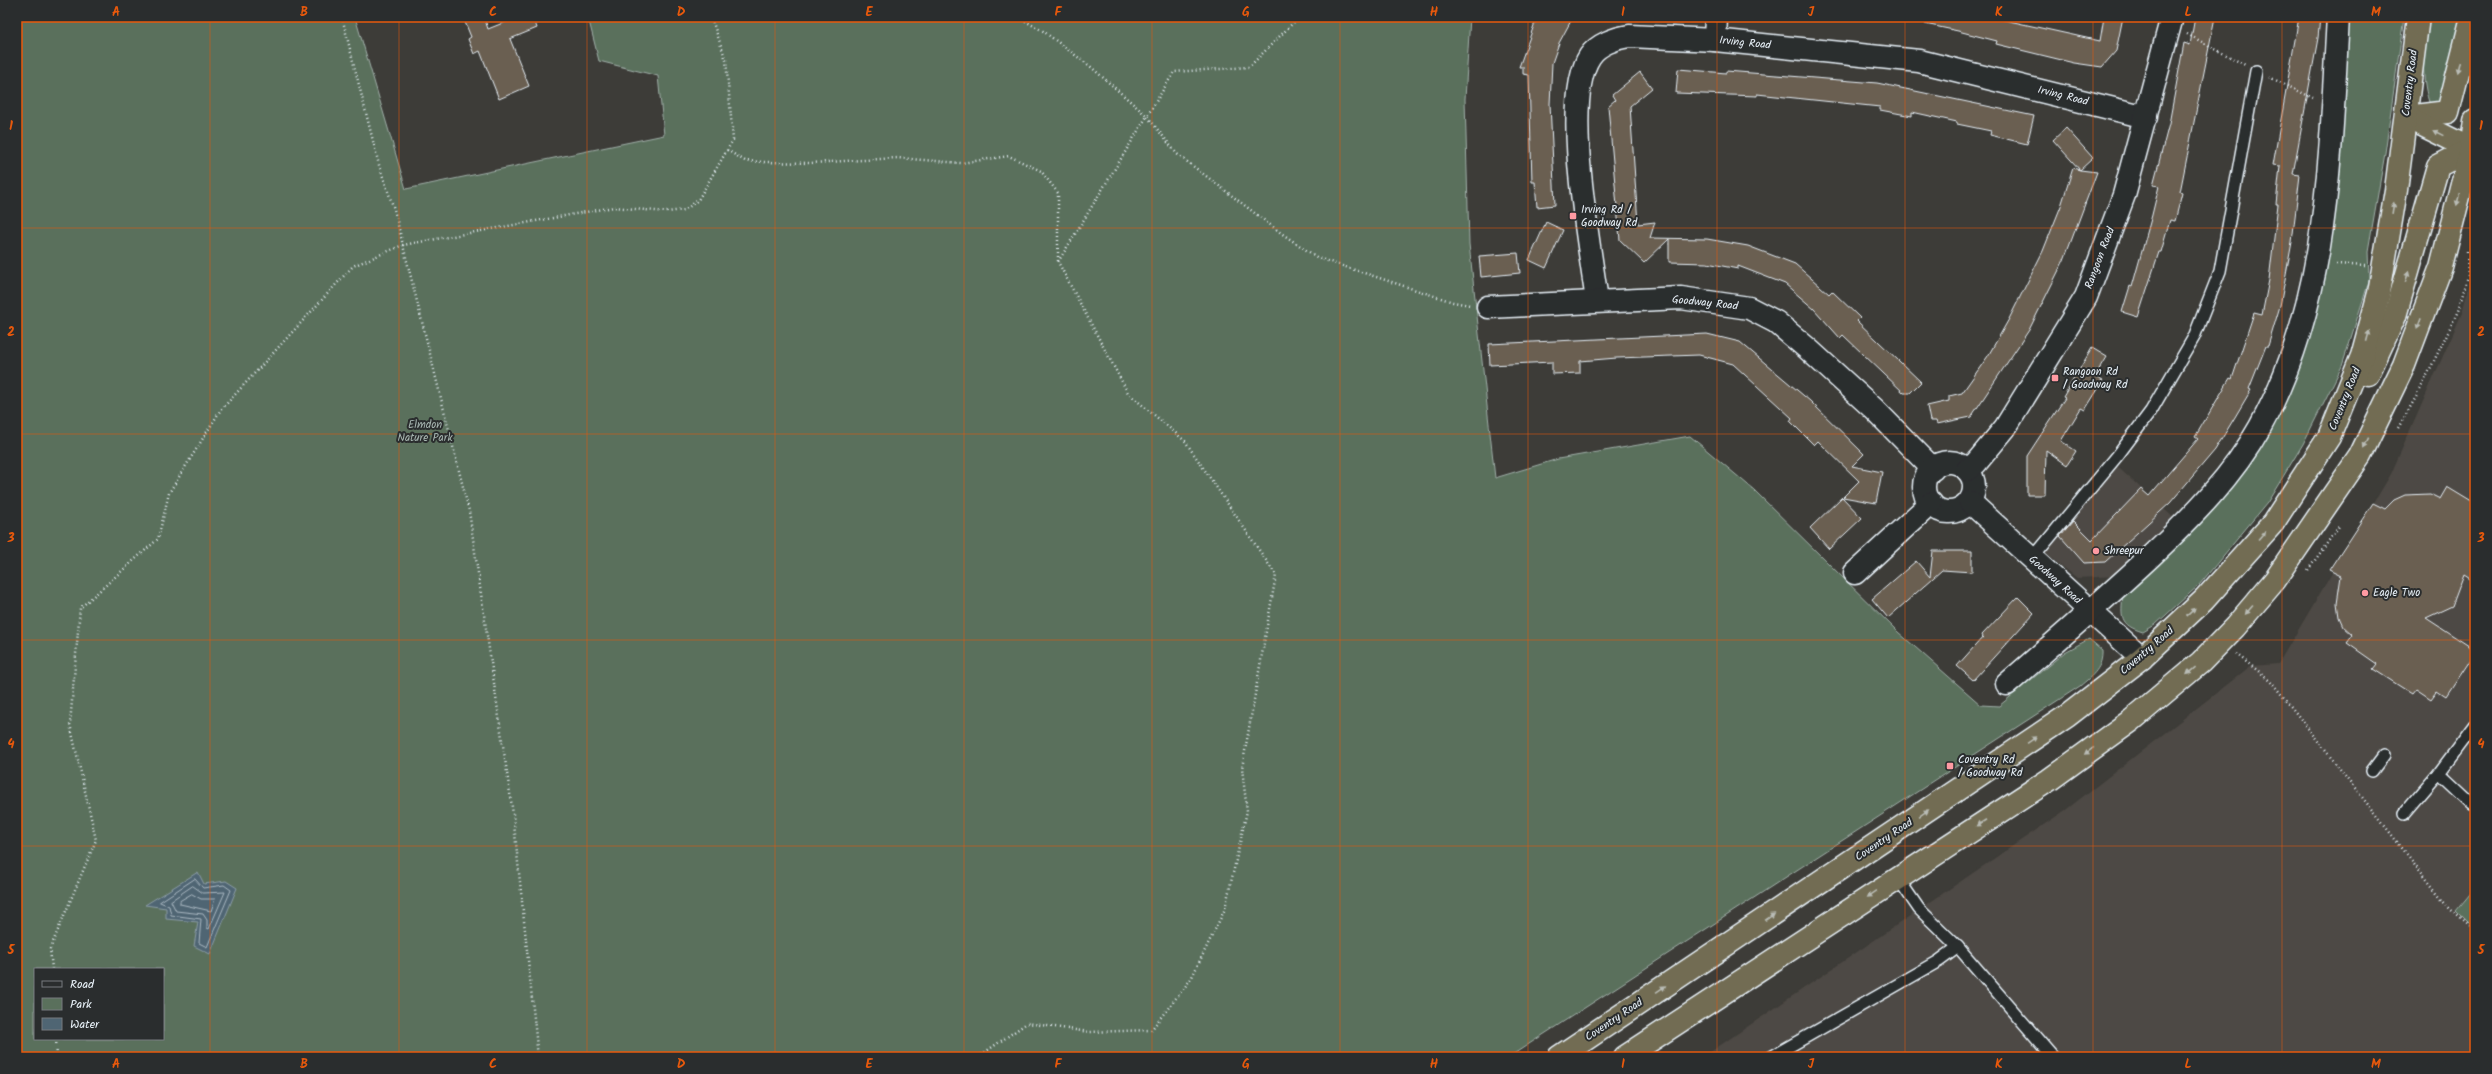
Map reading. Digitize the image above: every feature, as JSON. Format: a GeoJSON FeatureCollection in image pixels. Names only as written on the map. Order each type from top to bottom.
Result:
{"type":"FeatureCollection","features":[{"type":"Feature","properties":{"kind":"highway","name":"Coventry Road"},"geometry":{"type":"LineString","coordinates":[[1559,1057],[2066,716],[2142,658],[2204,600],[2273,523],[2329,437],[2362,356],[2379,293],[2406,117],[2418,17]]}},
{"type":"Feature","properties":{"kind":"highway"},"geometry":{"type":"LineString","coordinates":[[2406,117],[2448,112],[2472,17]]}},
{"type":"Feature","properties":{"kind":"highway"},"geometry":{"type":"LineString","coordinates":[[2406,117],[2473,149]]}},
{"type":"Feature","properties":{"kind":"highway"},"geometry":{"type":"LineString","coordinates":[[1625,1057],[1897,877],[2049,780],[2132,720],[2201,662],[2275,580],[2360,456],[2404,365],[2441,267],[2473,149],[2475,121]]}},
{"type":"Feature","properties":{"kind":"highway"},"geometry":{"type":"LineString","coordinates":[[2329,437],[2358,395],[2395,316],[2438,166],[2473,149]]}},
{"type":"Feature","properties":{"kind":"street"},"geometry":{"type":"LineString","coordinates":[[1715,40],[1716,17]]}},
{"type":"Feature","properties":{"kind":"street"},"geometry":{"type":"LineString","coordinates":[[2007,684],[2090,612],[2173,534],[2204,502],[2236,464],[2260,428],[2286,374],[2301,336],[2316,262],[2331,145],[2338,17]]}},
{"type":"Feature","properties":{"kind":"street","name":"Rangoon Road"},"geometry":{"type":"LineString","coordinates":[[1967,470],[1976,463],[2005,428],[2086,297],[2124,195],[2172,21]]}},
{"type":"Feature","properties":{"kind":"street","name":"Irving Road"},"geometry":{"type":"LineString","coordinates":[[1597,301],[1580,172],[1576,102],[1584,69],[1590,56],[1616,38],[1646,36],[1715,40],[1919,61],[2146,117]]}},
{"type":"Feature","properties":{"kind":"street","name":"Goodway Road"},"geometry":{"type":"LineString","coordinates":[[1488,307],[1681,298],[1748,308],[1776,322],[1808,349],[1874,410],[1933,469]]}},
{"type":"Feature","properties":{"kind":"street"},"geometry":{"type":"LineString","coordinates":[[1950,462],[1967,470],[1974,485],[1970,502],[1961,509],[1950,512],[1939,510],[1930,503],[1925,488],[1926,478],[1933,469],[1950,462]]}},
{"type":"Feature","properties":{"kind":"street","name":"Goodway Road"},"geometry":{"type":"LineString","coordinates":[[1970,502],[2142,658]]}},
{"type":"Feature","properties":{"kind":"street"},"geometry":{"type":"LineString","coordinates":[[1855,574],[1930,503]]}},
{"type":"Feature","properties":{"kind":"lane"},"geometry":{"type":"LineString","coordinates":[[2032,559],[2118,455],[2151,411],[2194,337],[2220,271],[2256,71]]}},
{"type":"Feature","properties":{"kind":"lane"},"geometry":{"type":"LineString","coordinates":[[2404,814],[2439,773],[2475,725]]}},
{"type":"Feature","properties":{"kind":"lane"},"geometry":{"type":"LineString","coordinates":[[2372,771],[2384,755]]}},
{"type":"Feature","properties":{"kind":"lane"},"geometry":{"type":"LineString","coordinates":[[2439,773],[2472,804]]}},
{"type":"Feature","properties":{"kind":"lane"},"geometry":{"type":"LineString","coordinates":[[1897,877],[1919,909],[1958,948],[2053,1057]]}},
{"type":"Feature","properties":{"kind":"lane"},"geometry":{"type":"LineString","coordinates":[[1771,1057],[1939,961],[1958,948]]}},
{"type":"Feature","properties":{"kind":"path"},"geometry":{"type":"LineString","coordinates":[[342,17],[379,166],[394,208],[469,511],[513,814],[538,1057]]}},
{"type":"Feature","properties":{"kind":"path"},"geometry":{"type":"LineString","coordinates":[[52,968],[50,949],[96,840],[70,724],[80,608],[158,539],[169,493],[220,411],[353,266],[403,244],[614,208],[666,212],[685,210],[698,200],[732,140],[726,60],[711,17]]}},
{"type":"Feature","properties":{"kind":"path"},"geometry":{"type":"LineString","coordinates":[[1018,17],[1043,31],[1091,67],[1147,116],[1177,154],[1281,233],[1318,258],[1453,302],[1488,307]]}},
{"type":"Feature","properties":{"kind":"path"},"geometry":{"type":"LineString","coordinates":[[1058,262],[1174,72],[1249,67],[1299,17]]}},
{"type":"Feature","properties":{"kind":"path"},"geometry":{"type":"LineString","coordinates":[[2172,21],[2256,71],[2318,100]]}},
{"type":"Feature","properties":{"kind":"path"},"geometry":{"type":"LineString","coordinates":[[727,150],[745,161],[810,163],[898,158],[961,163],[1009,156],[1041,171],[1058,193],[1058,262],[1128,392],[1185,441],[1276,575],[1242,768],[1247,811],[1224,909],[1191,979],[1151,1030],[1089,1032],[1027,1023],[978,1057]]}},
{"type":"Feature","properties":{"kind":"path"},"geometry":{"type":"LineString","coordinates":[[2396,432],[2419,392],[2458,311],[2468,276],[2468,245]]}},
{"type":"Feature","properties":{"kind":"path"},"geometry":{"type":"LineString","coordinates":[[2316,262],[2370,266]]}},
{"type":"Feature","properties":{"kind":"path"},"geometry":{"type":"LineString","coordinates":[[2304,576],[2341,522]]}},
{"type":"Feature","properties":{"kind":"path"},"geometry":{"type":"LineString","coordinates":[[2241,648],[2236,654],[2270,680],[2450,909],[2475,931]]}},
{"type":"Feature","properties":{"kind":"path"},"geometry":{"type":"LineString","coordinates":[[56,1040],[57,1057]]}},
{"type":"Feature","properties":{"kind":"shaded area"},"geometry":{"type":"Polygon","coordinates":[[[2475,261],[2475,888],[2456,911],[2475,930],[2475,1057],[1703,1057],[2067,809],[2251,666],[2278,664],[2391,474],[2462,313],[2475,261]]]}},
{"type":"Feature","properties":{"kind":"shaded area"},"geometry":{"type":"Polygon","coordinates":[[[2111,461],[2175,519],[2116,576],[2077,578],[2040,549],[2111,461]]]}},
{"type":"Feature","properties":{"kind":"green space","name":"Elmdon Nature Park"},"geometry":{"type":"Polygon","coordinates":[[[17,17],[355,17],[406,189],[664,135],[658,76],[599,61],[588,17],[1470,17],[1465,99],[1469,244],[1495,478],[1558,459],[1690,436],[1754,490],[1898,632],[1981,705],[1999,706],[2065,652],[2089,639],[2102,650],[2101,662],[2096,671],[2080,686],[1509,1057],[17,1057],[17,17]]]}},
{"type":"Feature","properties":{"kind":"green space"},"geometry":{"type":"Polygon","coordinates":[[[2346,17],[2404,17],[2385,153],[2368,251],[2369,281],[2342,366],[2303,444],[2267,503],[2199,585],[2155,625],[2143,632],[2129,626],[2123,619],[2123,594],[2261,441],[2295,378],[2314,316],[2346,17]]]}},
{"type":"Feature","properties":{"kind":"green space"},"geometry":{"type":"Polygon","coordinates":[[[2428,17],[2463,17],[2440,106],[2429,102],[2424,81],[2424,49],[2428,17]]]}},
{"type":"Feature","properties":{"kind":"green space"},"geometry":{"type":"Polygon","coordinates":[[[2475,888],[2475,930],[2456,911],[2475,888]]]}},
{"type":"Feature","properties":{"kind":"water"},"geometry":{"type":"Polygon","coordinates":[[[198,872],[204,884],[226,881],[237,888],[210,954],[194,946],[198,922],[166,919],[166,908],[145,905],[198,872]]]}},
{"type":"Feature","properties":{"kind":"building"},"geometry":{"type":"Polygon","coordinates":[[[463,17],[484,17],[488,29],[518,17],[533,17],[537,28],[510,39],[529,86],[499,99],[480,51],[474,54],[468,39],[471,37],[463,17]]]}},
{"type":"Feature","properties":{"kind":"building"},"geometry":{"type":"Polygon","coordinates":[[[1537,17],[1573,17],[1559,43],[1552,63],[1550,104],[1555,205],[1537,207],[1535,182],[1532,182],[1529,75],[1523,74],[1523,67],[1519,67],[1537,17]]]}},
{"type":"Feature","properties":{"kind":"building"},"geometry":{"type":"Polygon","coordinates":[[[1926,17],[1991,17],[2100,41],[2104,17],[2123,17],[2116,51],[2102,67],[2074,63],[1996,44],[1997,41],[1925,24],[1926,17]]]}},
{"type":"Feature","properties":{"kind":"building"},"geometry":{"type":"Polygon","coordinates":[[[2195,17],[2215,17],[2180,192],[2182,193],[2175,221],[2170,220],[2161,252],[2159,252],[2138,317],[2122,312],[2130,286],[2132,287],[2152,215],[2159,186],[2153,185],[2169,124],[2184,43],[2190,45],[2195,17]]]}},
{"type":"Feature","properties":{"kind":"building"},"geometry":{"type":"Polygon","coordinates":[[[2299,17],[2320,17],[2318,38],[2293,174],[2300,175],[2292,242],[2280,306],[2268,346],[2266,346],[2249,389],[2251,390],[2215,450],[2170,503],[2105,562],[2084,563],[2060,536],[2073,521],[2092,540],[2141,489],[2149,496],[2198,439],[2195,437],[2230,378],[2232,379],[2254,313],[2262,315],[2269,280],[2278,204],[2276,204],[2280,166],[2273,165],[2299,17]]]}},
{"type":"Feature","properties":{"kind":"building"},"geometry":{"type":"Polygon","coordinates":[[[1678,69],[1726,73],[1726,71],[1877,83],[2034,116],[2027,144],[1990,135],[1991,131],[1957,124],[1957,122],[1912,112],[1912,116],[1880,110],[1880,107],[1757,94],[1757,96],[1676,93],[1678,69]]]}},
{"type":"Feature","properties":{"kind":"building"},"geometry":{"type":"Polygon","coordinates":[[[1640,72],[1652,88],[1630,106],[1638,224],[1655,222],[1650,238],[1707,239],[1748,246],[1795,264],[1829,294],[1832,291],[1860,318],[1857,321],[1921,382],[1910,393],[1904,393],[1843,335],[1840,338],[1814,309],[1785,284],[1738,266],[1738,269],[1707,263],[1669,262],[1669,239],[1644,263],[1620,240],[1608,106],[1615,100],[1612,95],[1640,72]]]}},
{"type":"Feature","properties":{"kind":"building"},"geometry":{"type":"Polygon","coordinates":[[[2066,128],[2093,158],[2080,170],[2053,140],[2066,128]]]}},
{"type":"Feature","properties":{"kind":"building"},"geometry":{"type":"Polygon","coordinates":[[[2073,168],[2097,172],[2064,260],[2029,330],[1971,417],[1937,424],[1936,421],[1930,421],[1927,406],[1949,401],[1949,396],[1962,393],[1988,356],[2009,319],[2043,251],[2061,206],[2073,168]]]}},
{"type":"Feature","properties":{"kind":"building"},"geometry":{"type":"Polygon","coordinates":[[[1546,222],[1563,230],[1546,268],[1529,260],[1546,222]]]}},
{"type":"Feature","properties":{"kind":"building"},"geometry":{"type":"Polygon","coordinates":[[[1518,253],[1520,273],[1481,277],[1479,256],[1518,253]]]}},
{"type":"Feature","properties":{"kind":"building"},"geometry":{"type":"Polygon","coordinates":[[[1707,334],[1740,342],[1810,401],[1864,454],[1852,466],[1882,472],[1876,503],[1843,497],[1859,481],[1818,441],[1814,445],[1790,421],[1792,418],[1733,364],[1699,355],[1617,358],[1580,361],[1580,373],[1552,374],[1552,362],[1490,365],[1489,344],[1707,334]]]}},
{"type":"Feature","properties":{"kind":"building"},"geometry":{"type":"Polygon","coordinates":[[[2092,348],[2107,357],[2095,377],[2103,381],[2085,410],[2081,408],[2061,441],[2076,451],[2067,465],[2046,450],[2045,495],[2027,495],[2027,456],[2065,398],[2063,397],[2092,348]]]}},
{"type":"Feature","properties":{"kind":"building","name":"Eagle Two"},"geometry":{"type":"Polygon","coordinates":[[[2447,487],[2475,504],[2475,581],[2464,574],[2452,606],[2426,618],[2475,650],[2475,653],[2446,697],[2437,691],[2431,699],[2416,689],[2412,694],[2373,669],[2377,664],[2347,643],[2353,635],[2343,626],[2339,617],[2337,603],[2341,576],[2329,570],[2373,503],[2385,509],[2394,500],[2405,495],[2430,494],[2440,499],[2447,487]]]}},
{"type":"Feature","properties":{"kind":"building"},"geometry":{"type":"Polygon","coordinates":[[[1842,497],[1862,518],[1829,549],[1810,528],[1842,497]]]}},
{"type":"Feature","properties":{"kind":"building"},"geometry":{"type":"Polygon","coordinates":[[[1933,551],[1972,551],[1972,572],[1942,570],[1888,618],[1872,599],[1916,561],[1930,577],[1933,551]]]}},
{"type":"Feature","properties":{"kind":"building"},"geometry":{"type":"Polygon","coordinates":[[[2018,597],[2034,613],[1973,680],[1957,666],[1983,637],[1982,635],[2018,597]]]}},
{"type":"Feature","properties":{"kind":"place","name":"Irving Rd / Goodway Rd"},"geometry":{"type":"Point","coordinates":[1573,216]}},
{"type":"Feature","properties":{"kind":"place","name":"Rangoon Rd / Goodway Rd"},"geometry":{"type":"Point","coordinates":[2055,378]}},
{"type":"Feature","properties":{"kind":"place","name":"Shreepur"},"geometry":{"type":"Point","coordinates":[2096,551]}},
{"type":"Feature","properties":{"kind":"place","name":"Eagle Two"},"geometry":{"type":"Point","coordinates":[2365,593]}},
{"type":"Feature","properties":{"kind":"place","name":"Coventry Rd / Goodway Rd"},"geometry":{"type":"Point","coordinates":[1950,766]}}]}
